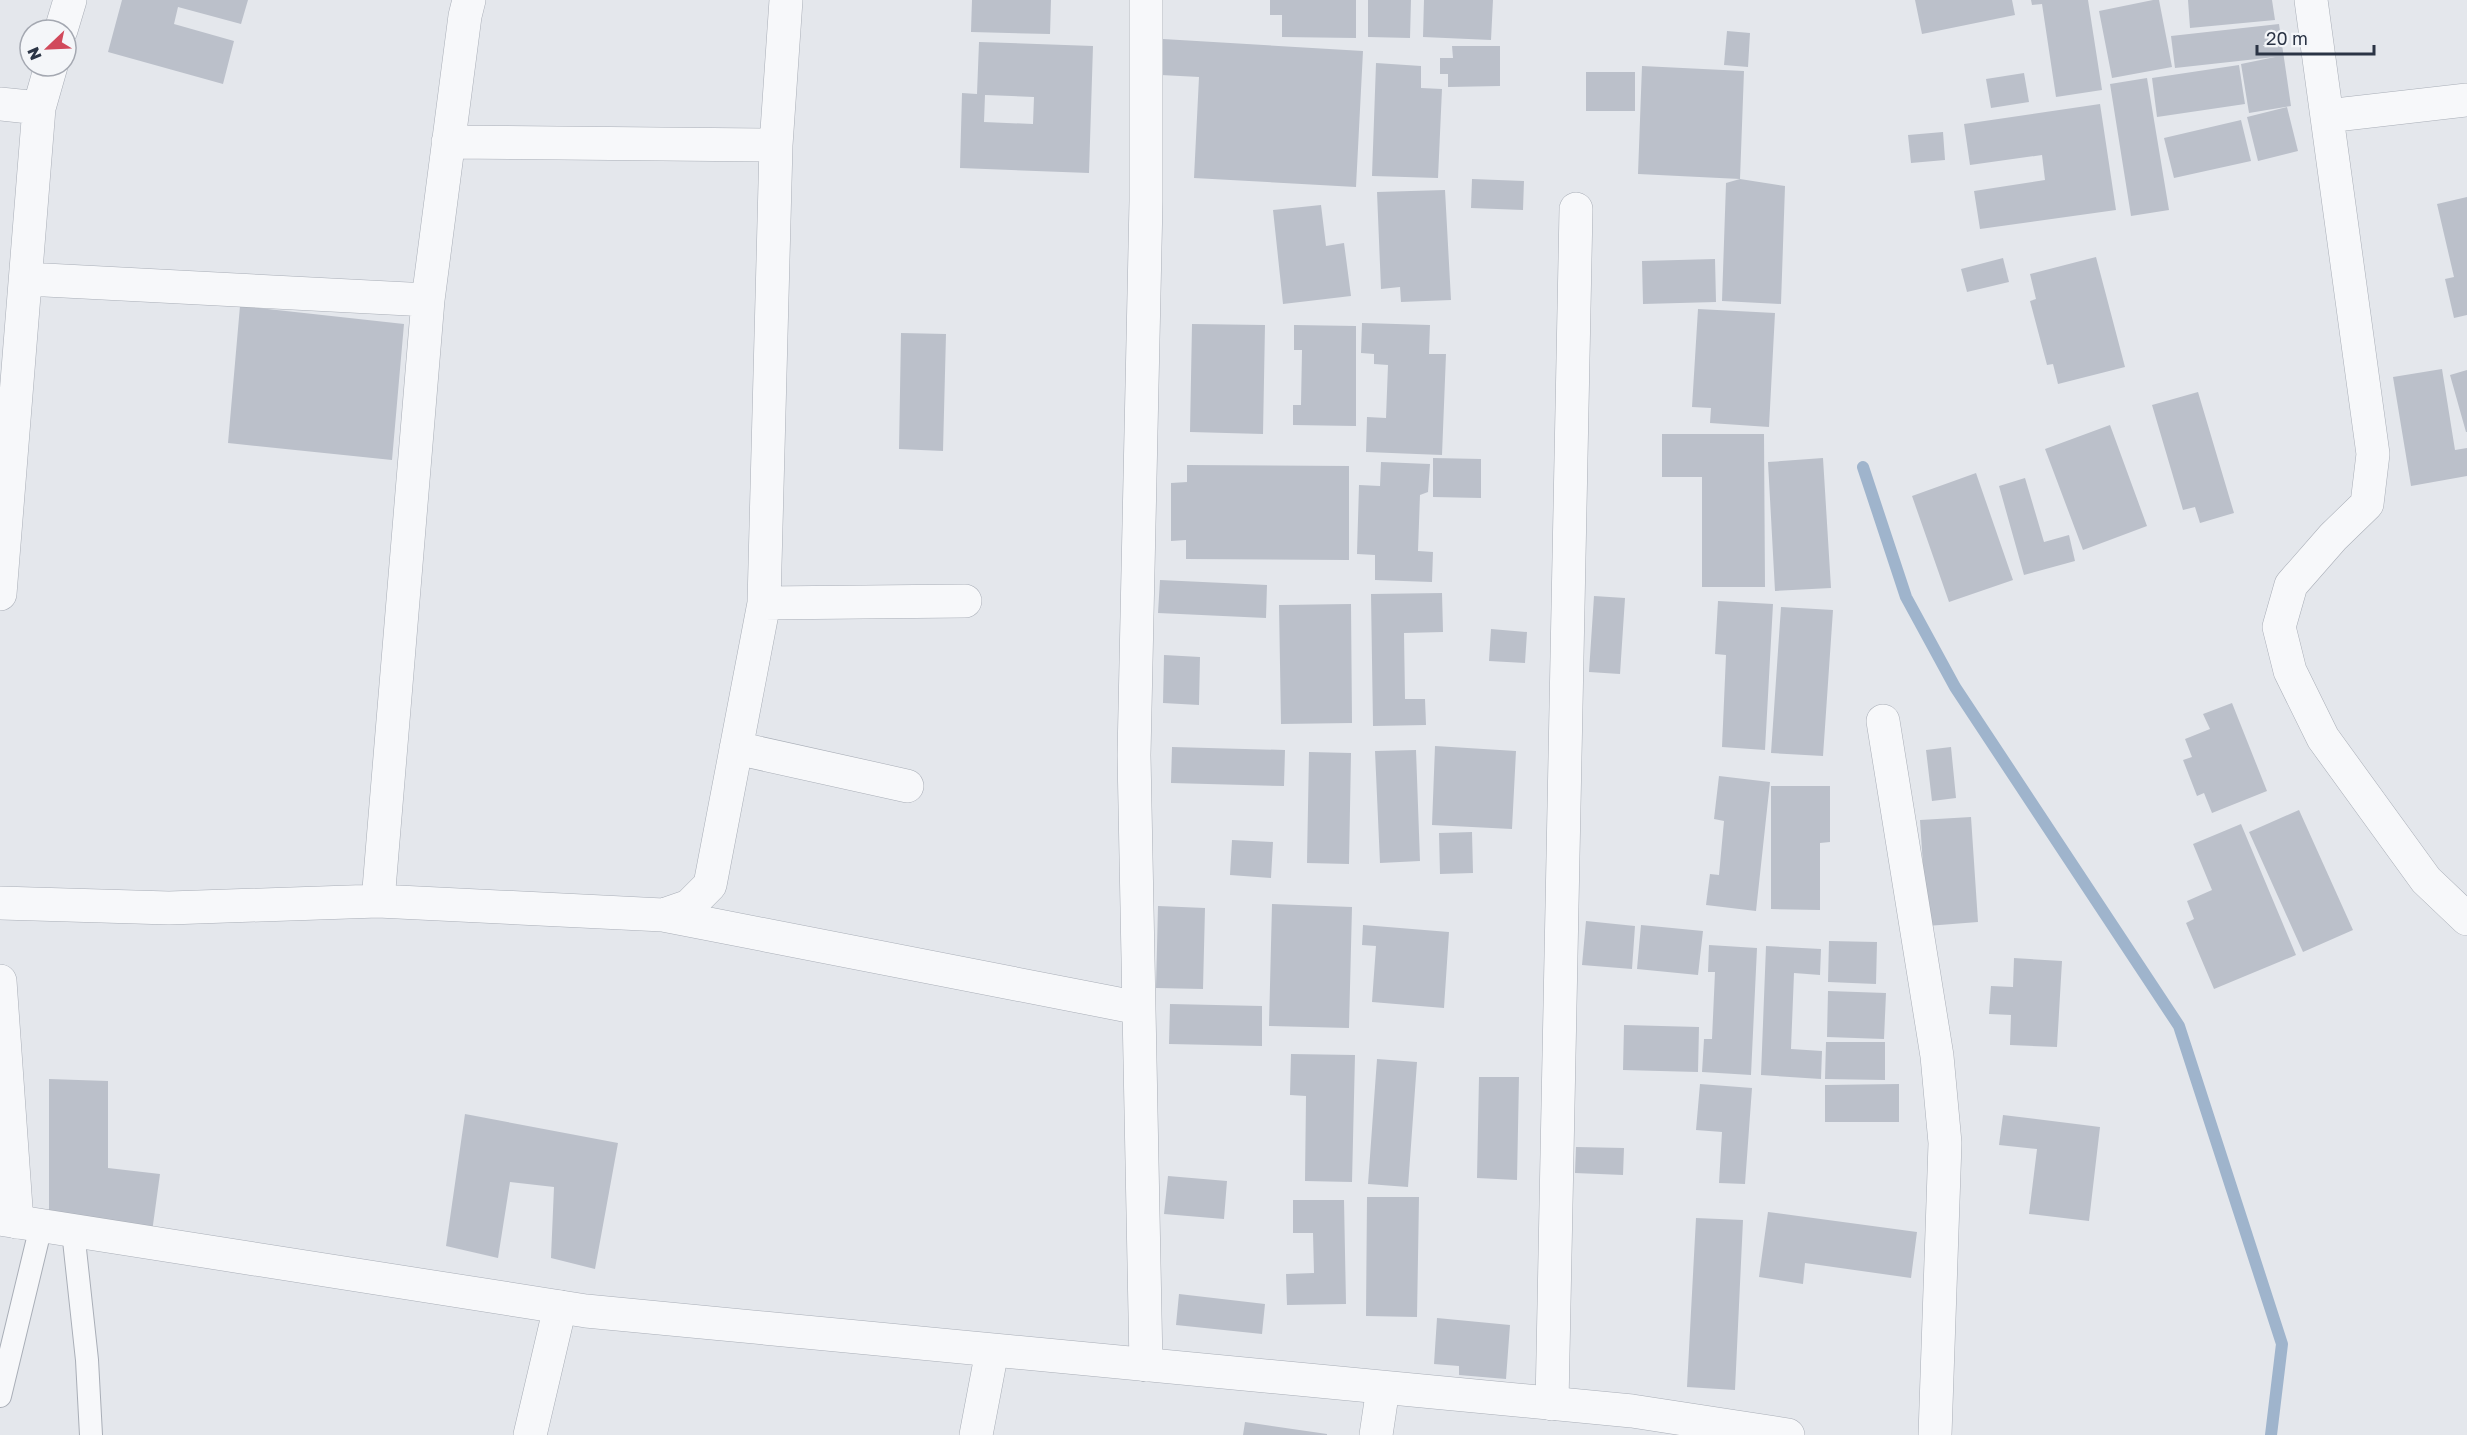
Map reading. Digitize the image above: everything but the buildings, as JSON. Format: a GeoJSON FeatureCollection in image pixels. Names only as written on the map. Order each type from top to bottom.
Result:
{"type":"FeatureCollection","features":[{"type":"Feature","properties":{"kind":"street"},"geometry":{"type":"LineString","coordinates":[[65,18],[70,0]]}},
{"type":"Feature","properties":{"kind":"street"},"geometry":{"type":"LineString","coordinates":[[378,900],[428,300],[469,0]]}},
{"type":"Feature","properties":{"kind":"street"},"geometry":{"type":"LineString","coordinates":[[663,915],[689,906],[710,885],[764,603],[776,145],[786,0]]}},
{"type":"Feature","properties":{"kind":"street"},"geometry":{"type":"LineString","coordinates":[[1146,0],[1146,201],[1134,755],[1146,1365]]}},
{"type":"Feature","properties":{"kind":"street"},"geometry":{"type":"LineString","coordinates":[[2311,0],[2373,454],[2367,504],[2333,537],[2291,585],[2279,627],[2290,671],[2323,738],[2426,880],[2467,919]]}},
{"type":"Feature","properties":{"kind":"street"},"geometry":{"type":"LineString","coordinates":[[0,594],[39,108],[48,78]]}},
{"type":"Feature","properties":{"kind":"street"},"geometry":{"type":"LineString","coordinates":[[2327,116],[2467,100]]}},
{"type":"Feature","properties":{"kind":"street"},"geometry":{"type":"LineString","coordinates":[[0,104],[39,108]]}},
{"type":"Feature","properties":{"kind":"street"},"geometry":{"type":"LineString","coordinates":[[448,142],[776,145]]}},
{"type":"Feature","properties":{"kind":"street"},"geometry":{"type":"LineString","coordinates":[[1552,1404],[1576,209]]}},
{"type":"Feature","properties":{"kind":"street"},"geometry":{"type":"LineString","coordinates":[[26,279],[428,300]]}},
{"type":"Feature","properties":{"kind":"street"},"geometry":{"type":"LineString","coordinates":[[764,603],[965,602]]}},
{"type":"Feature","properties":{"kind":"street"},"geometry":{"type":"LineString","coordinates":[[1883,721],[1937,1056],[1944,1143],[1935,1435]]}},
{"type":"Feature","properties":{"kind":"street"},"geometry":{"type":"LineString","coordinates":[[736,748],[907,786]]}},
{"type":"Feature","properties":{"kind":"street"},"geometry":{"type":"LineString","coordinates":[[0,903],[169,908],[378,900],[663,915],[1139,1008]]}},
{"type":"Feature","properties":{"kind":"street"},"geometry":{"type":"LineString","coordinates":[[0,981],[19,1223],[560,1308],[1632,1411],[1788,1435]]}},
{"type":"Feature","properties":{"kind":"street"},"geometry":{"type":"LineString","coordinates":[[530,1435],[560,1308]]}},
{"type":"Feature","properties":{"kind":"street"},"geometry":{"type":"LineString","coordinates":[[976,1435],[992,1351]]}},
{"type":"Feature","properties":{"kind":"street"},"geometry":{"type":"LineString","coordinates":[[1376,1435],[1383,1388]]}},
{"type":"Feature","properties":{"kind":"lane"},"geometry":{"type":"LineString","coordinates":[[0,1396],[19,1223]]}},
{"type":"Feature","properties":{"kind":"lane"},"geometry":{"type":"LineString","coordinates":[[73,1231],[87,1360],[91,1435]]}},
{"type":"Feature","properties":{"kind":"waterway"},"geometry":{"type":"LineString","coordinates":[[1863,467],[1906,597],[1955,687],[2179,1026],[2282,1344],[2271,1435]]}}]}
